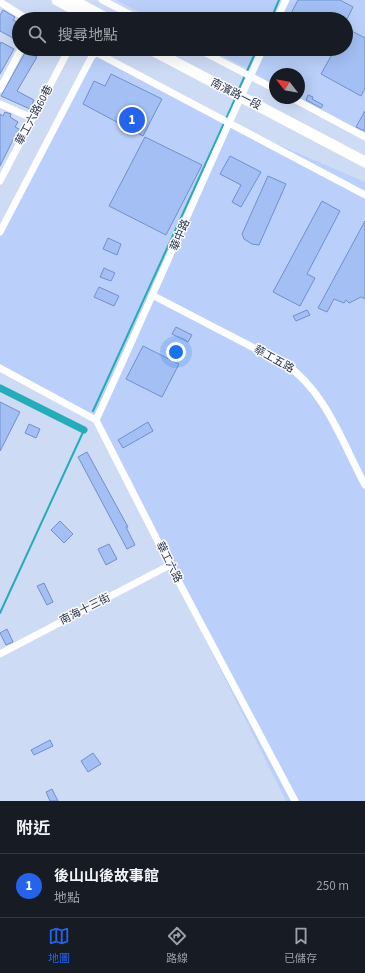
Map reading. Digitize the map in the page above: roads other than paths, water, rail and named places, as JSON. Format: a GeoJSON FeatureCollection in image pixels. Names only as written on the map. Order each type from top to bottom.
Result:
{"type":"FeatureCollection","features":[{"type":"Feature","properties":{"kind":"main road"},"geometry":{"type":"LineString","coordinates":[[57,0],[80,12]]}},
{"type":"Feature","properties":{"kind":"main road"},"geometry":{"type":"LineString","coordinates":[[72,0],[95,12]]}},
{"type":"Feature","properties":{"kind":"main road","name":"南濱路一段"},"geometry":{"type":"LineString","coordinates":[[165,56],[365,154]]}},
{"type":"Feature","properties":{"kind":"main road","name":"南濱路一段"},"geometry":{"type":"LineString","coordinates":[[178,56],[365,162]]}},
{"type":"Feature","properties":{"kind":"street"},"geometry":{"type":"LineString","coordinates":[[102,0],[125,12]]}},
{"type":"Feature","properties":{"kind":"street"},"geometry":{"type":"LineString","coordinates":[[280,12],[286,0]]}},
{"type":"Feature","properties":{"kind":"street"},"geometry":{"type":"LineString","coordinates":[[0,2],[16,12]]}},
{"type":"Feature","properties":{"kind":"street"},"geometry":{"type":"LineString","coordinates":[[0,88],[17,56]]}},
{"type":"Feature","properties":{"kind":"street","name":"華工六路60巷"},"geometry":{"type":"LineString","coordinates":[[0,181],[66,56]]}},
{"type":"Feature","properties":{"kind":"street"},"geometry":{"type":"LineString","coordinates":[[0,232],[92,56]]}},
{"type":"Feature","properties":{"kind":"street"},"geometry":{"type":"LineString","coordinates":[[103,56],[365,195]]}},
{"type":"Feature","properties":{"kind":"street"},"geometry":{"type":"LineString","coordinates":[[211,56],[269,86]]}},
{"type":"Feature","properties":{"kind":"street","name":"華中路"},"geometry":{"type":"LineString","coordinates":[[96,420],[154,296],[228,123],[259,56]]}},
{"type":"Feature","properties":{"kind":"street"},"geometry":{"type":"LineString","coordinates":[[0,104],[32,118]]}},
{"type":"Feature","properties":{"kind":"street"},"geometry":{"type":"LineString","coordinates":[[303,104],[365,137]]}},
{"type":"Feature","properties":{"kind":"street","name":"華工五路"},"geometry":{"type":"LineString","coordinates":[[154,296],[298,373],[311,385],[322,403],[365,485]]}},
{"type":"Feature","properties":{"kind":"street"},"geometry":{"type":"LineString","coordinates":[[0,368],[96,420]]}},
{"type":"Feature","properties":{"kind":"street","name":"華工六路"},"geometry":{"type":"LineString","coordinates":[[96,420],[170,565],[295,801]]}},
{"type":"Feature","properties":{"kind":"street","name":"南海十三街"},"geometry":{"type":"LineString","coordinates":[[0,654],[170,565]]}},
{"type":"Feature","properties":{"kind":"waterway"},"geometry":{"type":"LineString","coordinates":[[274,12],[279,0]]}},
{"type":"Feature","properties":{"kind":"waterway"},"geometry":{"type":"LineString","coordinates":[[238,91],[254,56]]}},
{"type":"Feature","properties":{"kind":"waterway"},"geometry":{"type":"LineString","coordinates":[[93,411],[235,99]]}},
{"type":"Feature","properties":{"kind":"waterway"},"geometry":{"type":"LineString","coordinates":[[0,388],[84,430]]}},
{"type":"Feature","properties":{"kind":"waterway"},"geometry":{"type":"LineString","coordinates":[[0,613],[84,430]]}},
{"type":"Feature","properties":{"kind":"place","name":"後山山後故事館"},"geometry":{"type":"Point","coordinates":[132,120]}}]}
